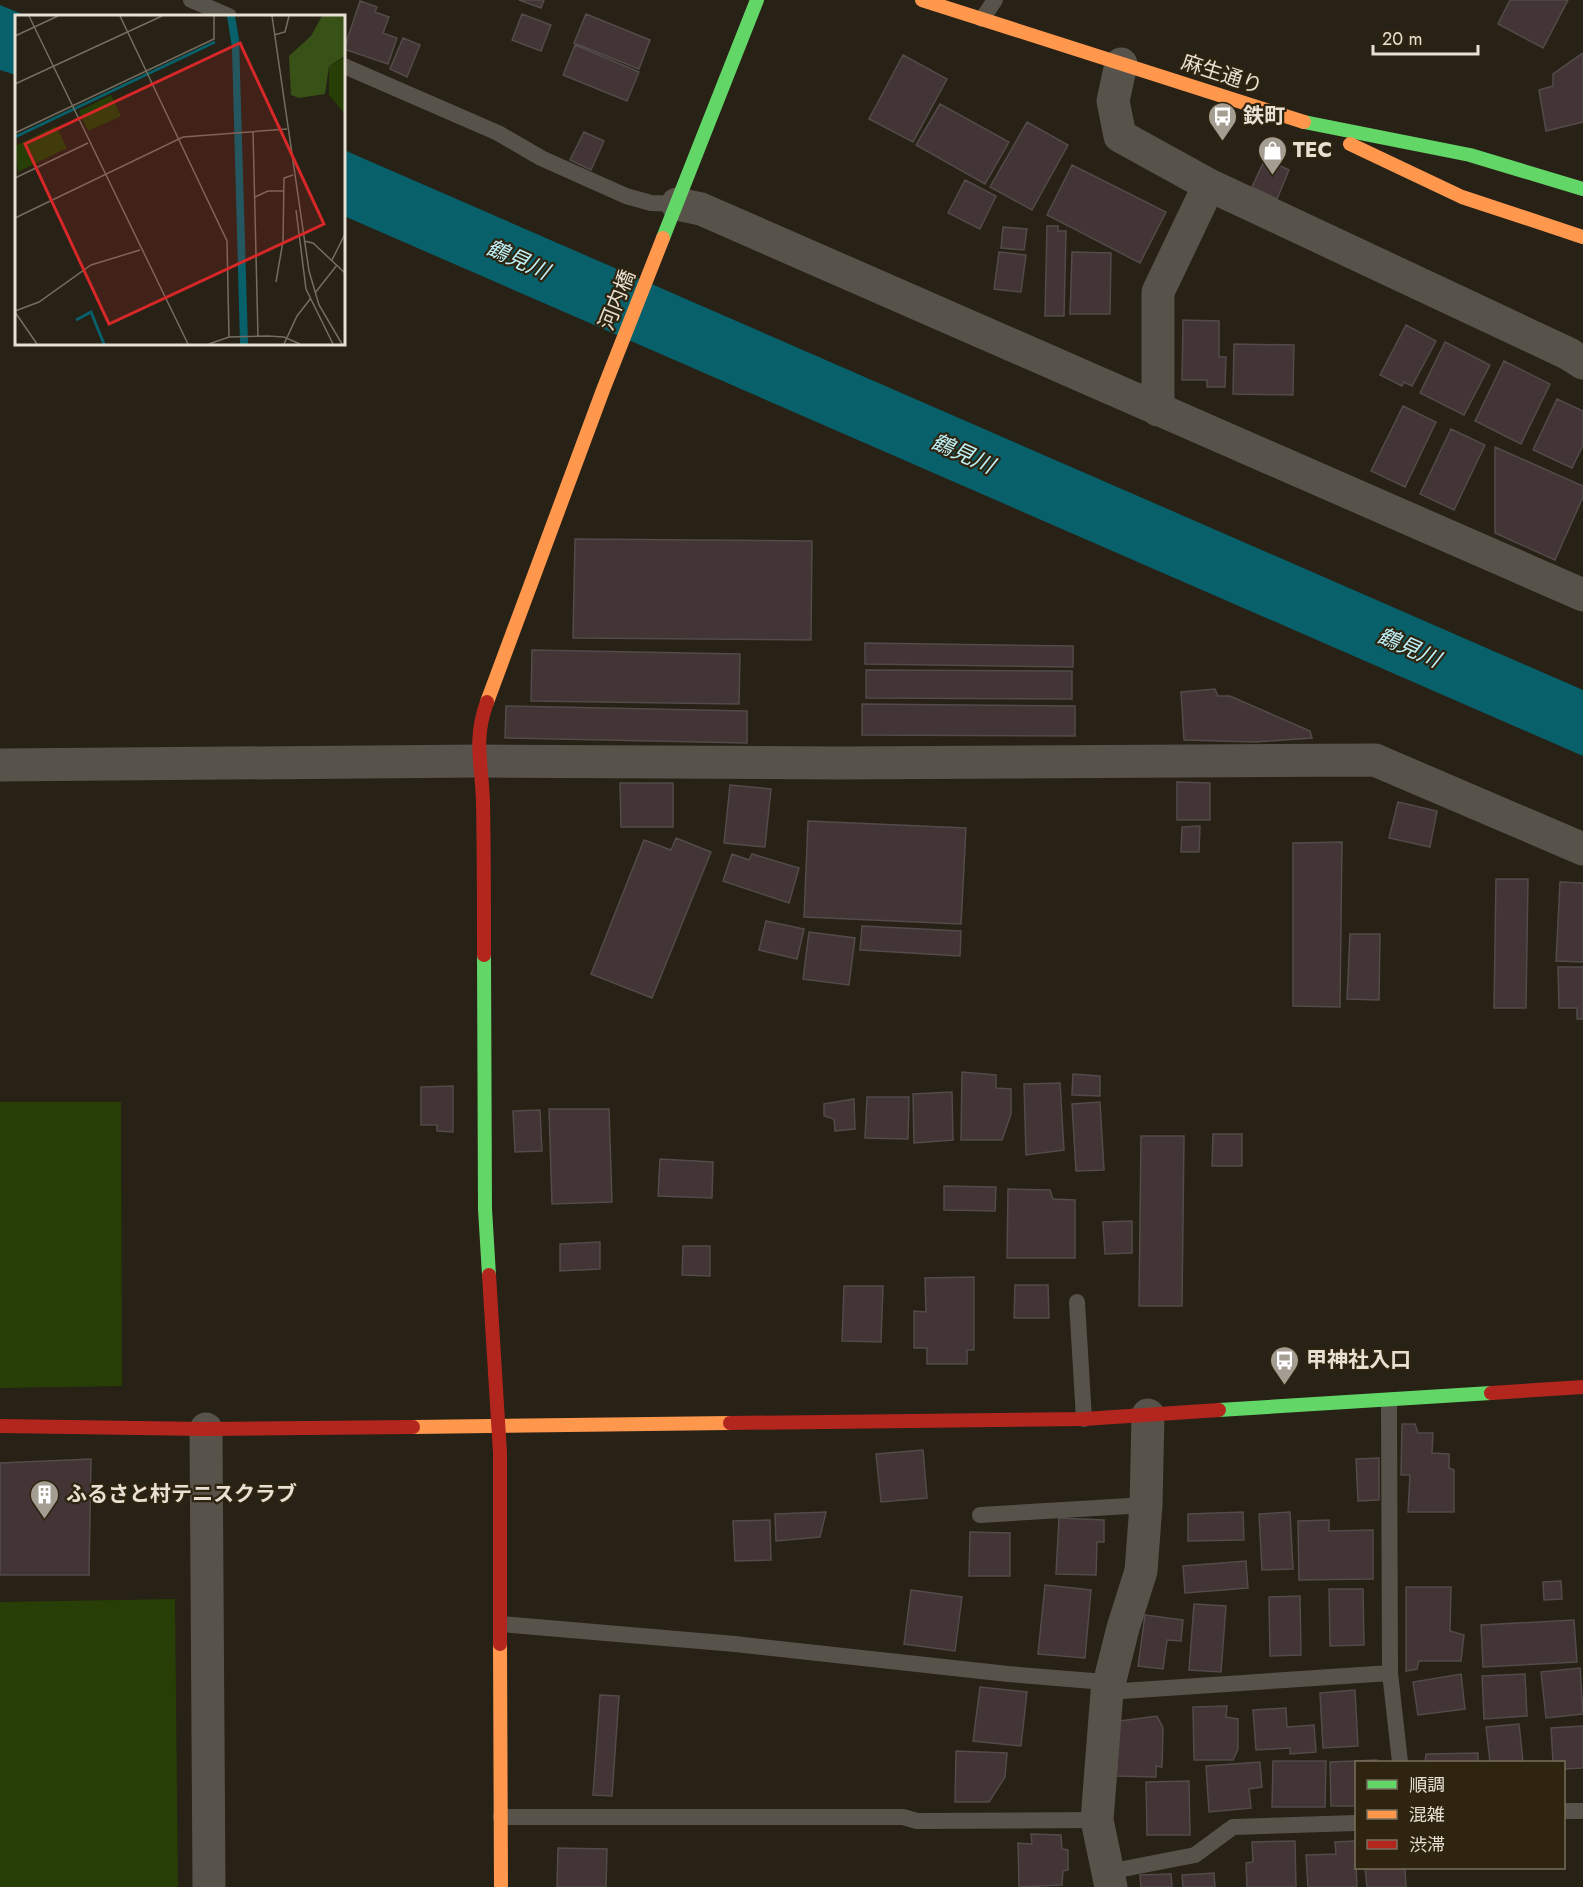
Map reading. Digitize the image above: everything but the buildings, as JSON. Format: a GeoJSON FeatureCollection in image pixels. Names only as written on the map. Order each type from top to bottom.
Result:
{"type":"FeatureCollection","features":[{"type":"Feature","properties":{"kind":"street","name":"河内橋"},"geometry":{"type":"LineString","coordinates":[[501,1887],[500,1425],[485,1209],[483,799],[479,761],[480,722],[603,390],[758,0]]}},
{"type":"Feature","properties":{"kind":"street","name":"麻生通り"},"geometry":{"type":"LineString","coordinates":[[922,0],[1305,122],[1470,155],[1583,189]]}},
{"type":"Feature","properties":{"kind":"street"},"geometry":{"type":"LineString","coordinates":[[1121,64],[1113,101],[1120,136],[1209,184],[1569,354],[1583,363]]}},
{"type":"Feature","properties":{"kind":"street"},"geometry":{"type":"LineString","coordinates":[[1305,122],[1462,197],[1583,237]]}},
{"type":"Feature","properties":{"kind":"street"},"geometry":{"type":"LineString","coordinates":[[1158,410],[1158,292],[1209,184]]}},
{"type":"Feature","properties":{"kind":"street"},"geometry":{"type":"LineString","coordinates":[[673,215],[701,210],[1583,595]]}},
{"type":"Feature","properties":{"kind":"street"},"geometry":{"type":"LineString","coordinates":[[0,765],[479,761],[851,763],[1375,760],[1583,849]]}},
{"type":"Feature","properties":{"kind":"street"},"geometry":{"type":"LineString","coordinates":[[0,1426],[206,1430],[1084,1419],[1583,1387]]}},
{"type":"Feature","properties":{"kind":"street"},"geometry":{"type":"LineString","coordinates":[[1110,1879],[1097,1820],[1107,1692],[1123,1628],[1142,1571],[1148,1415]]}},
{"type":"Feature","properties":{"kind":"street"},"geometry":{"type":"LineString","coordinates":[[206,1430],[209,1887]]}},
{"type":"Feature","properties":{"kind":"lane"},"geometry":{"type":"LineString","coordinates":[[190,0],[227,15]]}},
{"type":"Feature","properties":{"kind":"lane"},"geometry":{"type":"LineString","coordinates":[[982,19],[995,0]]}},
{"type":"Feature","properties":{"kind":"lane"},"geometry":{"type":"LineString","coordinates":[[345,66],[498,133],[541,158],[626,196],[651,203],[673,215]]}},
{"type":"Feature","properties":{"kind":"lane"},"geometry":{"type":"LineString","coordinates":[[1077,1302],[1084,1419]]}},
{"type":"Feature","properties":{"kind":"lane"},"geometry":{"type":"LineString","coordinates":[[1389,1401],[1390,1673],[1400,1761]]}},
{"type":"Feature","properties":{"kind":"lane"},"geometry":{"type":"LineString","coordinates":[[980,1515],[1146,1505]]}},
{"type":"Feature","properties":{"kind":"lane"},"geometry":{"type":"LineString","coordinates":[[501,1624],[735,1644],[1093,1681],[1107,1692],[1390,1673]]}},
{"type":"Feature","properties":{"kind":"lane"},"geometry":{"type":"LineString","coordinates":[[1565,1811],[1583,1811]]}},
{"type":"Feature","properties":{"kind":"lane"},"geometry":{"type":"LineString","coordinates":[[501,1817],[903,1817],[917,1821],[1097,1820]]}},
{"type":"Feature","properties":{"kind":"lane"},"geometry":{"type":"LineString","coordinates":[[1110,1879],[1195,1855],[1233,1827],[1355,1823]]}},
{"type":"Feature","properties":{"kind":"green space"},"geometry":{"type":"Polygon","coordinates":[[[0,1102],[121,1102],[122,1386],[0,1388],[0,1102]]]}},
{"type":"Feature","properties":{"kind":"green space"},"geometry":{"type":"Polygon","coordinates":[[[175,1599],[178,1887],[0,1887],[0,1602],[175,1599]]]}},
{"type":"Feature","properties":{"kind":"water"},"geometry":{"type":"Polygon","coordinates":[[[0,5],[25,15],[15,15],[15,75],[0,70],[0,5]]]}},
{"type":"Feature","properties":{"kind":"water","name":"鶴見川"},"geometry":{"type":"Polygon","coordinates":[[[345,150],[1583,690],[1583,756],[345,216],[345,150]]]}},
{"type":"Feature","properties":{"kind":"traffic: fast"},"geometry":{"type":"LineString","coordinates":[[663,238],[757,0]]}},
{"type":"Feature","properties":{"kind":"traffic: fast"},"geometry":{"type":"LineString","coordinates":[[1304,122],[1470,155],[1583,189]]}},
{"type":"Feature","properties":{"kind":"traffic: fast"},"geometry":{"type":"LineString","coordinates":[[484,955],[485,1209],[489,1275]]}},
{"type":"Feature","properties":{"kind":"traffic: fast"},"geometry":{"type":"LineString","coordinates":[[1219,1410],[1491,1393]]}},
{"type":"Feature","properties":{"kind":"traffic: slow"},"geometry":{"type":"LineString","coordinates":[[922,0],[1304,122]]}},
{"type":"Feature","properties":{"kind":"traffic: slow"},"geometry":{"type":"LineString","coordinates":[[1350,144],[1462,197],[1583,237]]}},
{"type":"Feature","properties":{"kind":"traffic: slow"},"geometry":{"type":"LineString","coordinates":[[487,702],[603,390],[663,238]]}},
{"type":"Feature","properties":{"kind":"traffic: slow"},"geometry":{"type":"LineString","coordinates":[[413,1427],[730,1423]]}},
{"type":"Feature","properties":{"kind":"traffic: slow"},"geometry":{"type":"LineString","coordinates":[[500,1644],[501,1887]]}},
{"type":"Feature","properties":{"kind":"traffic: jam"},"geometry":{"type":"LineString","coordinates":[[484,955],[483,802],[479,740],[487,702]]}},
{"type":"Feature","properties":{"kind":"traffic: jam"},"geometry":{"type":"LineString","coordinates":[[489,1275],[500,1453],[500,1644]]}},
{"type":"Feature","properties":{"kind":"traffic: jam"},"geometry":{"type":"LineString","coordinates":[[1491,1393],[1583,1387]]}},
{"type":"Feature","properties":{"kind":"traffic: jam"},"geometry":{"type":"LineString","coordinates":[[730,1423],[1084,1419],[1219,1410]]}},
{"type":"Feature","properties":{"kind":"traffic: jam"},"geometry":{"type":"LineString","coordinates":[[0,1426],[206,1429],[413,1427]]}},
{"type":"Feature","properties":{"kind":"place","name":"鉄町"},"geometry":{"type":"Point","coordinates":[1222,142]}},
{"type":"Feature","properties":{"kind":"place","name":"TEC"},"geometry":{"type":"Point","coordinates":[1272,176]}},
{"type":"Feature","properties":{"kind":"place","name":"甲神社入口"},"geometry":{"type":"Point","coordinates":[1285,1386]}},
{"type":"Feature","properties":{"kind":"place","name":"ふるさと村テニスクラブ"},"geometry":{"type":"Point","coordinates":[45,1520]}}]}
